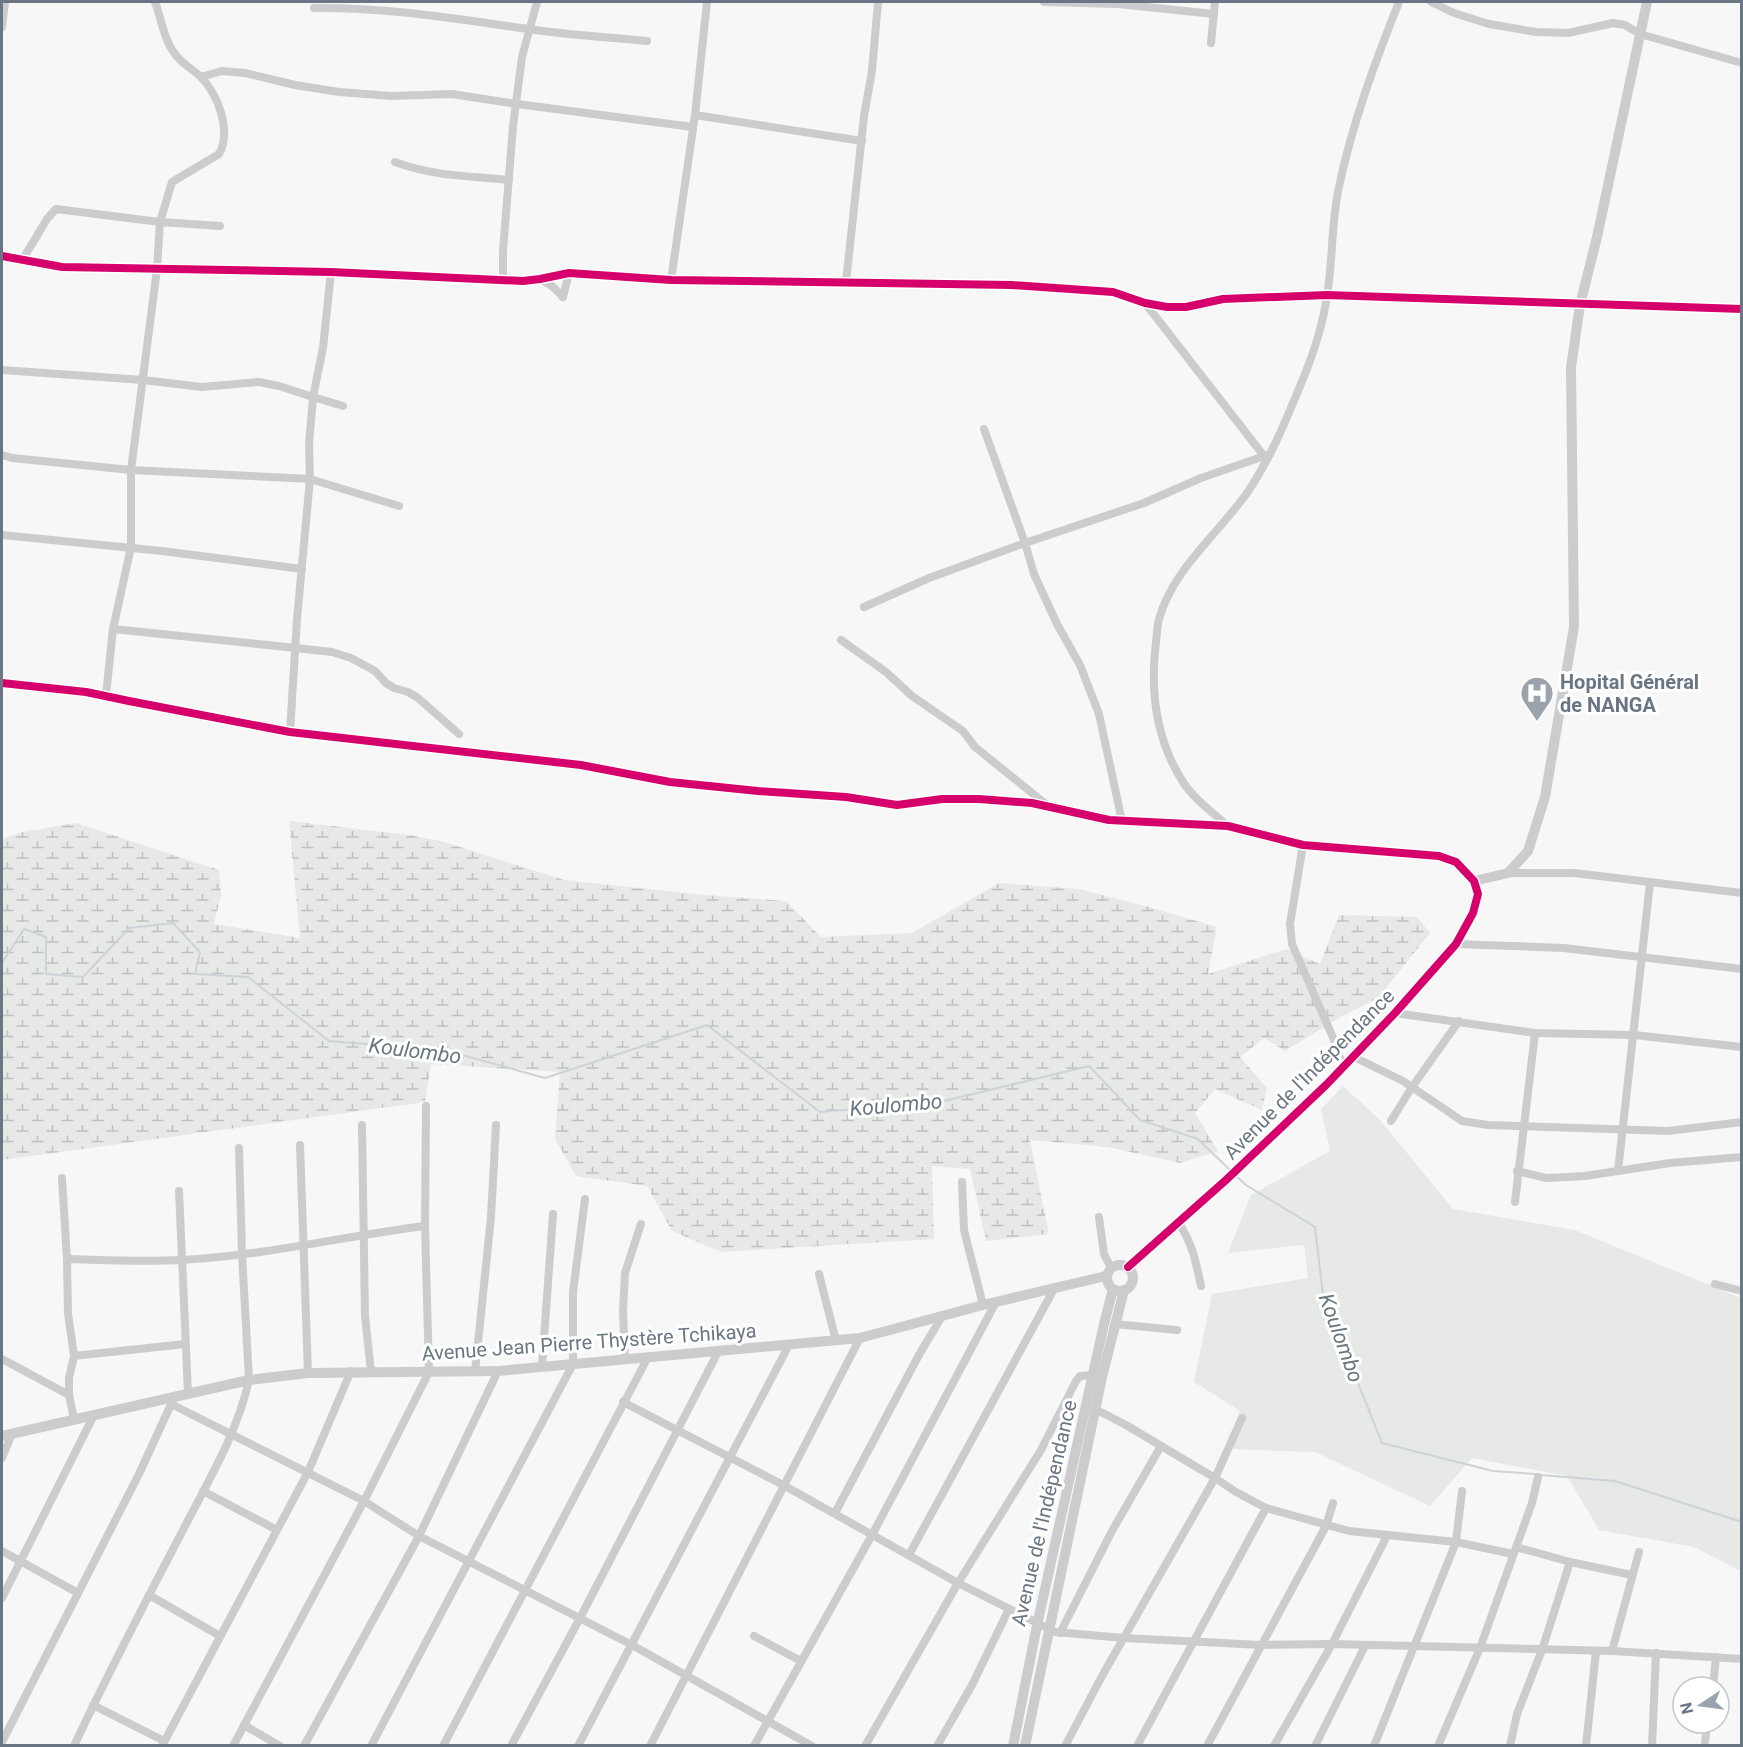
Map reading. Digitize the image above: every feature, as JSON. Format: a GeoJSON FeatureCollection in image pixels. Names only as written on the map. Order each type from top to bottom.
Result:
{"type":"FeatureCollection","features":[{"type":"Feature","properties":{"kind":"street"},"geometry":{"type":"LineString","coordinates":[[2,27],[5,2]]}},
{"type":"Feature","properties":{"kind":"street"},"geometry":{"type":"LineString","coordinates":[[106,695],[113,629],[131,547],[131,470],[157,269],[160,222],[172,182],[219,154],[225,138],[219,109],[213,95],[201,77],[176,55],[169,43],[155,2]]}},
{"type":"Feature","properties":{"kind":"street"},"geometry":{"type":"LineString","coordinates":[[503,280],[503,251],[522,57],[537,2]]}},
{"type":"Feature","properties":{"kind":"street"},"geometry":{"type":"LineString","coordinates":[[671,280],[695,115],[707,2]]}},
{"type":"Feature","properties":{"kind":"street"},"geometry":{"type":"LineString","coordinates":[[846,282],[864,116],[872,71],[878,2]]}},
{"type":"Feature","properties":{"kind":"street"},"geometry":{"type":"LineString","coordinates":[[1044,2],[1118,4],[1214,14]]}},
{"type":"Feature","properties":{"kind":"street"},"geometry":{"type":"LineString","coordinates":[[1211,43],[1215,2]]}},
{"type":"Feature","properties":{"kind":"street"},"geometry":{"type":"LineString","coordinates":[[1228,826],[1203,805],[1183,783],[1167,752],[1156,716],[1155,654],[1159,619],[1172,588],[1191,560],[1247,492],[1304,377],[1320,330],[1327,295],[1338,188],[1365,95],[1399,2]]}},
{"type":"Feature","properties":{"kind":"street"},"geometry":{"type":"LineString","coordinates":[[1431,2],[1454,13],[1489,24],[1536,32],[1568,33],[1613,23],[1625,25],[1640,34],[1742,63]]}},
{"type":"Feature","properties":{"kind":"street"},"geometry":{"type":"LineString","coordinates":[[1508,873],[1528,851],[1545,797],[1574,627],[1571,367],[1580,305],[1597,237],[1647,2]]}},
{"type":"Feature","properties":{"kind":"street"},"geometry":{"type":"LineString","coordinates":[[314,8],[347,8],[441,15],[530,29],[647,41]]}},
{"type":"Feature","properties":{"kind":"street"},"geometry":{"type":"LineString","coordinates":[[201,77],[222,71],[244,73],[339,92],[392,96],[452,94],[693,127]]}},
{"type":"Feature","properties":{"kind":"street"},"geometry":{"type":"LineString","coordinates":[[695,115],[862,141]]}},
{"type":"Feature","properties":{"kind":"street"},"geometry":{"type":"LineString","coordinates":[[395,162],[435,174],[510,180]]}},
{"type":"Feature","properties":{"kind":"street"},"geometry":{"type":"LineString","coordinates":[[23,259],[47,219],[56,209],[160,222],[220,226]]}},
{"type":"Feature","properties":{"kind":"street"},"geometry":{"type":"LineString","coordinates":[[2,256],[62,267],[331,272],[503,280],[540,279],[569,273],[671,280],[1012,285],[1113,292],[1145,303],[1167,307],[1186,307],[1223,299],[1327,295],[1742,309]]}},
{"type":"Feature","properties":{"kind":"street"},"geometry":{"type":"LineString","coordinates":[[290,732],[310,479],[309,444],[313,397],[323,348],[331,272]]}},
{"type":"Feature","properties":{"kind":"street"},"geometry":{"type":"LineString","coordinates":[[540,279],[552,286],[563,297],[569,273]]}},
{"type":"Feature","properties":{"kind":"street"},"geometry":{"type":"LineString","coordinates":[[1145,303],[1267,455]]}},
{"type":"Feature","properties":{"kind":"street"},"geometry":{"type":"LineString","coordinates":[[2,370],[143,380],[202,387],[259,382],[343,406]]}},
{"type":"Feature","properties":{"kind":"street"},"geometry":{"type":"LineString","coordinates":[[984,429],[1034,574],[1057,624],[1080,665],[1099,714],[1122,821]]}},
{"type":"Feature","properties":{"kind":"street"},"geometry":{"type":"LineString","coordinates":[[2,455],[12,458],[131,470],[310,479],[399,506]]}},
{"type":"Feature","properties":{"kind":"street"},"geometry":{"type":"LineString","coordinates":[[864,607],[928,578],[1144,503],[1201,477],[1267,455]]}},
{"type":"Feature","properties":{"kind":"street"},"geometry":{"type":"LineString","coordinates":[[2,535],[131,547],[302,568]]}},
{"type":"Feature","properties":{"kind":"street"},"geometry":{"type":"LineString","coordinates":[[113,629],[332,652],[351,658],[375,671],[393,688],[408,692],[418,698],[459,734]]}},
{"type":"Feature","properties":{"kind":"street"},"geometry":{"type":"LineString","coordinates":[[841,640],[886,672],[912,696],[963,731],[975,747],[1050,807]]}},
{"type":"Feature","properties":{"kind":"street"},"geometry":{"type":"LineString","coordinates":[[2,683],[106,695],[141,704],[290,732],[581,765],[670,782],[846,797],[897,805],[942,799],[1032,803],[1109,820],[1228,826],[1303,845],[1439,856],[1456,862],[1474,881],[1508,873],[1574,873],[1742,893]]}},
{"type":"Feature","properties":{"kind":"street"},"geometry":{"type":"LineString","coordinates":[[1303,845],[1290,924],[1292,944],[1334,1040],[1343,1067]]}},
{"type":"Feature","properties":{"kind":"street","name":"Avenue de l'Indépendance"},"geometry":{"type":"LineString","coordinates":[[1128,1267],[1226,1180],[1354,1057],[1395,1014],[1456,944],[1473,913],[1478,894],[1474,881]]}},
{"type":"Feature","properties":{"kind":"street"},"geometry":{"type":"LineString","coordinates":[[1618,1171],[1650,883]]}},
{"type":"Feature","properties":{"kind":"street"},"geometry":{"type":"LineString","coordinates":[[1456,944],[1564,948],[1742,969]]}},
{"type":"Feature","properties":{"kind":"street"},"geometry":{"type":"LineString","coordinates":[[1395,1014],[1535,1033],[1634,1035],[1742,1047]]}},
{"type":"Feature","properties":{"kind":"street"},"geometry":{"type":"LineString","coordinates":[[1391,1121],[1412,1087],[1460,1022]]}},
{"type":"Feature","properties":{"kind":"street"},"geometry":{"type":"LineString","coordinates":[[1515,1202],[1522,1127],[1535,1033]]}},
{"type":"Feature","properties":{"kind":"street"},"geometry":{"type":"LineString","coordinates":[[1354,1057],[1412,1087],[1462,1121],[1522,1127],[1668,1131],[1742,1122]]}},
{"type":"Feature","properties":{"kind":"street"},"geometry":{"type":"LineString","coordinates":[[233,1746],[364,1501],[429,1372],[425,1226],[426,1106]]}},
{"type":"Feature","properties":{"kind":"street"},"geometry":{"type":"LineString","coordinates":[[362,1125],[365,1316],[371,1372]]}},
{"type":"Feature","properties":{"kind":"street"},"geometry":{"type":"LineString","coordinates":[[475,1372],[491,1217],[496,1125]]}},
{"type":"Feature","properties":{"kind":"street"},"geometry":{"type":"LineString","coordinates":[[300,1144],[308,1373]]}},
{"type":"Feature","properties":{"kind":"street"},"geometry":{"type":"LineString","coordinates":[[74,1746],[232,1434],[249,1380],[239,1148]]}},
{"type":"Feature","properties":{"kind":"street"},"geometry":{"type":"LineString","coordinates":[[1517,1171],[1546,1178],[1742,1157]]}},
{"type":"Feature","properties":{"kind":"street"},"geometry":{"type":"LineString","coordinates":[[62,1178],[68,1313],[74,1356],[69,1378],[69,1395],[74,1419]]}},
{"type":"Feature","properties":{"kind":"street"},"geometry":{"type":"LineString","coordinates":[[962,1182],[964,1230],[983,1305]]}},
{"type":"Feature","properties":{"kind":"street"},"geometry":{"type":"LineString","coordinates":[[179,1191],[188,1394]]}},
{"type":"Feature","properties":{"kind":"street"},"geometry":{"type":"LineString","coordinates":[[371,1746],[573,1364],[573,1292],[585,1199]]}},
{"type":"Feature","properties":{"kind":"street"},"geometry":{"type":"LineString","coordinates":[[542,1366],[553,1214]]}},
{"type":"Feature","properties":{"kind":"street"},"geometry":{"type":"LineString","coordinates":[[1100,1217],[1109,1285],[1119,1290],[1130,1286],[1133,1280],[1128,1267],[1119,1264],[1108,1272]]}},
{"type":"Feature","properties":{"kind":"street"},"geometry":{"type":"LineString","coordinates":[[1178,1222],[1187,1234],[1193,1249],[1201,1286]]}},
{"type":"Feature","properties":{"kind":"street"},"geometry":{"type":"LineString","coordinates":[[626,1360],[623,1311],[625,1273],[641,1224]]}},
{"type":"Feature","properties":{"kind":"street"},"geometry":{"type":"LineString","coordinates":[[67,1259],[182,1260],[304,1246],[364,1234],[425,1226]]}},
{"type":"Feature","properties":{"kind":"street","name":"Avenue Jean Pierre Thystère Tchikaya"},"geometry":{"type":"LineString","coordinates":[[7,1435],[74,1419],[173,1401],[188,1394],[249,1380],[308,1373],[498,1371],[861,1338],[983,1305],[1054,1290],[1108,1272]]}},
{"type":"Feature","properties":{"kind":"street"},"geometry":{"type":"LineString","coordinates":[[819,1274],[836,1341]]}},
{"type":"Feature","properties":{"kind":"street"},"geometry":{"type":"LineString","coordinates":[[1715,1284],[1742,1291]]}},
{"type":"Feature","properties":{"kind":"street"},"geometry":{"type":"LineString","coordinates":[[909,1555],[1054,1290]]}},
{"type":"Feature","properties":{"kind":"street","name":"Avenue de l'Indépendance"},"geometry":{"type":"LineString","coordinates":[[1025,1746],[1114,1324],[1119,1290]]}},
{"type":"Feature","properties":{"kind":"street","name":"Avenue de l'Indépendance"},"geometry":{"type":"LineString","coordinates":[[1012,1746],[1093,1375],[1119,1290]]}},
{"type":"Feature","properties":{"kind":"street"},"geometry":{"type":"LineString","coordinates":[[754,1746],[872,1535],[996,1302]]}},
{"type":"Feature","properties":{"kind":"street"},"geometry":{"type":"LineString","coordinates":[[835,1513],[941,1318]]}},
{"type":"Feature","properties":{"kind":"street"},"geometry":{"type":"LineString","coordinates":[[1114,1324],[1177,1330]]}},
{"type":"Feature","properties":{"kind":"street"},"geometry":{"type":"LineString","coordinates":[[650,1746],[861,1338]]}},
{"type":"Feature","properties":{"kind":"street"},"geometry":{"type":"LineString","coordinates":[[74,1356],[185,1344]]}},
{"type":"Feature","properties":{"kind":"street"},"geometry":{"type":"LineString","coordinates":[[578,1746],[789,1345]]}},
{"type":"Feature","properties":{"kind":"street"},"geometry":{"type":"LineString","coordinates":[[511,1746],[718,1352]]}},
{"type":"Feature","properties":{"kind":"street"},"geometry":{"type":"LineString","coordinates":[[2,1359],[69,1395]]}},
{"type":"Feature","properties":{"kind":"street"},"geometry":{"type":"LineString","coordinates":[[443,1746],[647,1359]]}},
{"type":"Feature","properties":{"kind":"street"},"geometry":{"type":"LineString","coordinates":[[93,1705],[163,1743],[308,1472],[351,1371]]}},
{"type":"Feature","properties":{"kind":"street"},"geometry":{"type":"LineString","coordinates":[[304,1746],[419,1536],[498,1371]]}},
{"type":"Feature","properties":{"kind":"street"},"geometry":{"type":"LineString","coordinates":[[865,1746],[958,1583],[1041,1450],[1076,1381],[1080,1376],[1093,1375]]}},
{"type":"Feature","properties":{"kind":"street"},"geometry":{"type":"LineString","coordinates":[[2,1742],[139,1474],[173,1401],[232,1434],[364,1501],[419,1536],[633,1645],[812,1746]]}},
{"type":"Feature","properties":{"kind":"street"},"geometry":{"type":"LineString","coordinates":[[623,1402],[785,1486],[1037,1625],[1060,1633],[1261,1645],[1332,1644],[1612,1651],[1742,1659]]}},
{"type":"Feature","properties":{"kind":"street"},"geometry":{"type":"LineString","coordinates":[[1095,1408],[1266,1508],[1326,1526],[1387,1536],[1456,1542],[1515,1551],[1632,1575]]}},
{"type":"Feature","properties":{"kind":"street"},"geometry":{"type":"LineString","coordinates":[[2,1598],[94,1416]]}},
{"type":"Feature","properties":{"kind":"street"},"geometry":{"type":"LineString","coordinates":[[1065,1746],[1215,1478],[1242,1418]]}},
{"type":"Feature","properties":{"kind":"street"},"geometry":{"type":"LineString","coordinates":[[2,1458],[7,1435]]}},
{"type":"Feature","properties":{"kind":"street"},"geometry":{"type":"LineString","coordinates":[[1060,1633],[1112,1531],[1161,1446]]}},
{"type":"Feature","properties":{"kind":"street"},"geometry":{"type":"LineString","coordinates":[[1438,1746],[1479,1648],[1532,1503],[1538,1477]]}},
{"type":"Feature","properties":{"kind":"street"},"geometry":{"type":"LineString","coordinates":[[203,1491],[277,1530]]}},
{"type":"Feature","properties":{"kind":"street"},"geometry":{"type":"LineString","coordinates":[[1374,1746],[1456,1542],[1462,1491]]}},
{"type":"Feature","properties":{"kind":"street"},"geometry":{"type":"LineString","coordinates":[[1207,1746],[1326,1526],[1333,1503]]}},
{"type":"Feature","properties":{"kind":"street"},"geometry":{"type":"LineString","coordinates":[[1137,1746],[1196,1641],[1266,1508]]}},
{"type":"Feature","properties":{"kind":"street"},"geometry":{"type":"LineString","coordinates":[[1274,1746],[1332,1644],[1387,1536]]}},
{"type":"Feature","properties":{"kind":"street"},"geometry":{"type":"LineString","coordinates":[[2,1551],[78,1593]]}},
{"type":"Feature","properties":{"kind":"street"},"geometry":{"type":"LineString","coordinates":[[1612,1651],[1639,1552]]}},
{"type":"Feature","properties":{"kind":"street"},"geometry":{"type":"LineString","coordinates":[[1510,1746],[1517,1714],[1542,1650],[1570,1562]]}},
{"type":"Feature","properties":{"kind":"street"},"geometry":{"type":"LineString","coordinates":[[149,1595],[220,1636]]}},
{"type":"Feature","properties":{"kind":"street"},"geometry":{"type":"LineString","coordinates":[[937,1746],[972,1685],[1009,1610]]}},
{"type":"Feature","properties":{"kind":"street"},"geometry":{"type":"LineString","coordinates":[[754,1636],[801,1661]]}},
{"type":"Feature","properties":{"kind":"street"},"geometry":{"type":"LineString","coordinates":[[1315,1746],[1365,1646]]}},
{"type":"Feature","properties":{"kind":"street"},"geometry":{"type":"LineString","coordinates":[[1586,1746],[1596,1651]]}},
{"type":"Feature","properties":{"kind":"street"},"geometry":{"type":"LineString","coordinates":[[1652,1746],[1656,1653]]}},
{"type":"Feature","properties":{"kind":"street"},"geometry":{"type":"LineString","coordinates":[[1714,1675],[1716,1657]]}},
{"type":"Feature","properties":{"kind":"street"},"geometry":{"type":"LineString","coordinates":[[244,1725],[280,1746]]}},
{"type":"Feature","properties":{"kind":"street"},"geometry":{"type":"LineString","coordinates":[[1705,1742],[1706,1735]]}},
{"type":"Feature","properties":{"kind":"green space"},"geometry":{"type":"Polygon","coordinates":[[[289,821],[441,841],[564,880],[786,901],[821,937],[912,933],[999,883],[1078,889],[1217,927],[1208,974],[1286,949],[1320,964],[1339,915],[1417,917],[1430,933],[1378,998],[1339,1018],[1285,1051],[1264,1038],[1240,1057],[1267,1088],[1262,1110],[1215,1089],[1195,1113],[1218,1151],[1180,1163],[1108,1147],[1030,1140],[1049,1234],[986,1241],[970,1169],[932,1166],[934,1239],[721,1252],[672,1231],[647,1186],[576,1176],[555,1139],[560,1072],[431,1064],[425,1102],[2,1160],[2,839],[22,832],[76,823],[219,870],[221,895],[214,924],[300,938],[289,821]]]}},
{"type":"Feature","properties":{"kind":"green space"},"geometry":{"type":"Polygon","coordinates":[[[1343,1086],[1380,1120],[1453,1209],[1575,1230],[1741,1298],[1741,1571],[1694,1547],[1599,1530],[1567,1476],[1472,1458],[1430,1506],[1315,1452],[1227,1449],[1240,1411],[1194,1382],[1212,1294],[1308,1278],[1304,1245],[1228,1253],[1251,1195],[1330,1151],[1321,1109],[1343,1086]]]}},
{"type":"Feature","properties":{"kind":"waterway","name":"Koulombo"},"geometry":{"type":"LineString","coordinates":[[2,963],[24,929],[46,937],[46,974],[83,977],[129,928],[173,923],[200,952],[195,974],[248,977],[329,1041],[444,1050],[545,1078],[707,1025],[820,1112],[944,1101],[1089,1066],[1140,1120],[1198,1139],[1231,1171]]}},
{"type":"Feature","properties":{"kind":"waterway","name":"Koulombo"},"geometry":{"type":"LineString","coordinates":[[1235,1175],[1246,1185],[1315,1227],[1323,1295],[1382,1443],[1493,1471],[1535,1474]]}},
{"type":"Feature","properties":{"kind":"waterway","name":"Koulombo"},"geometry":{"type":"LineString","coordinates":[[1541,1475],[1615,1481],[1742,1522]]}},
{"type":"Feature","properties":{"kind":"cycle path"},"geometry":{"type":"LineString","coordinates":[[2,256],[62,267],[331,272],[523,281],[569,273],[671,280],[1012,285],[1113,292],[1145,303],[1167,307],[1186,307],[1223,299],[1327,295],[1742,309]]}},
{"type":"Feature","properties":{"kind":"cycle path"},"geometry":{"type":"LineString","coordinates":[[2,683],[86,692],[290,732],[581,765],[670,782],[846,797],[897,805],[942,799],[1032,803],[1109,820],[1228,826],[1303,845],[1439,856],[1456,862],[1474,881],[1478,894],[1473,913],[1456,944],[1395,1013],[1326,1085],[1226,1180],[1128,1267]]}},
{"type":"Feature","properties":{"kind":"place","name":"Hopital Général de NANGA"},"geometry":{"type":"Point","coordinates":[1537,722]}}]}
